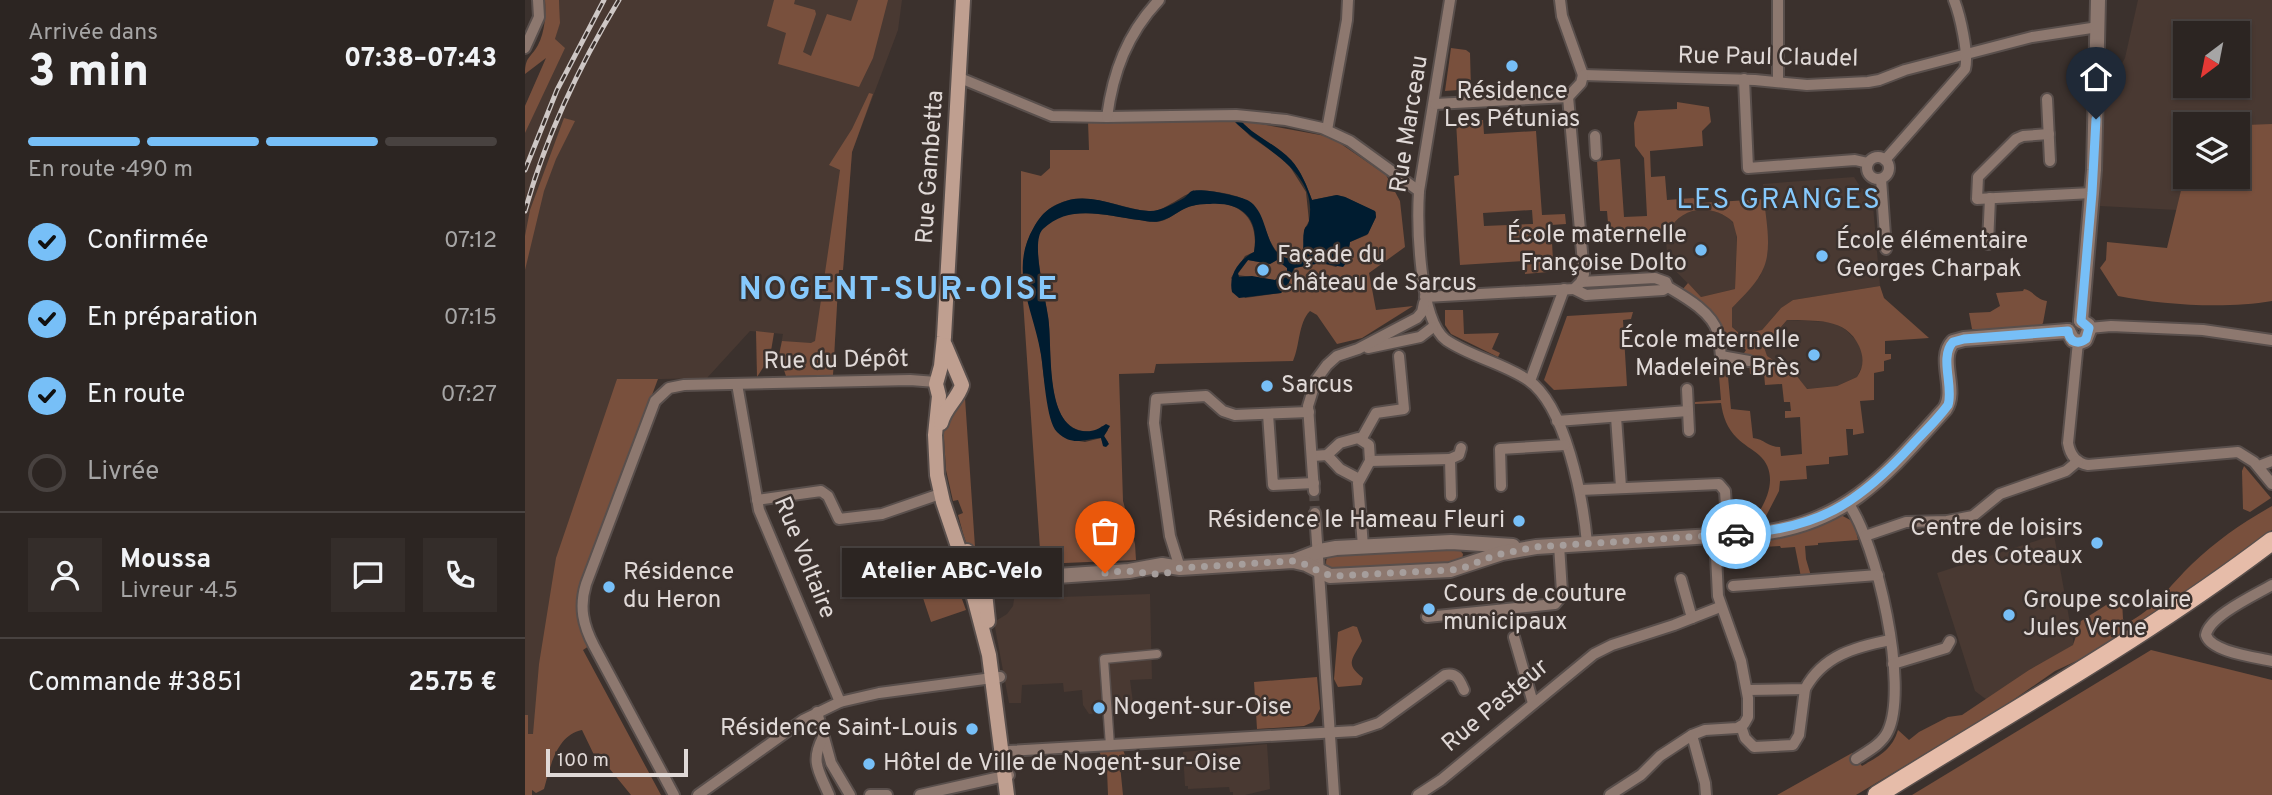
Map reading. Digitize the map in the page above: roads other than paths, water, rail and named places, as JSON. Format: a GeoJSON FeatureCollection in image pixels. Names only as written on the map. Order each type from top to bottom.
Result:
{"type":"FeatureCollection","features":[{"type":"Feature","properties":{"kind":"main road","name":"Rue Gambetta"},"geometry":{"type":"LineString","coordinates":[[963,0],[944,337],[938,383],[935,445],[940,494],[978,586]]}},
{"type":"Feature","properties":{"kind":"main road","name":"Rue Gambetta"},"geometry":{"type":"LineString","coordinates":[[944,337],[947,352],[958,374]]}},
{"type":"Feature","properties":{"kind":"main road"},"geometry":{"type":"LineString","coordinates":[[948,371],[958,374],[962,385],[956,395],[947,397],[938,383],[948,371]]}},
{"type":"Feature","properties":{"kind":"main road","name":"Rue Gambetta"},"geometry":{"type":"LineString","coordinates":[[956,395],[941,424],[942,468],[978,586],[996,678]]}},
{"type":"Feature","properties":{"kind":"main road"},"geometry":{"type":"LineString","coordinates":[[1877,795],[2122,645],[2272,541]]}},
{"type":"Feature","properties":{"kind":"main road"},"geometry":{"type":"LineString","coordinates":[[1894,795],[2150,638],[2272,552]]}},
{"type":"Feature","properties":{"kind":"main road"},"geometry":{"type":"LineString","coordinates":[[996,678],[1009,751],[1007,795]]}},
{"type":"Feature","properties":{"kind":"main road"},"geometry":{"type":"LineString","coordinates":[[996,678],[1013,795]]}},
{"type":"Feature","properties":{"kind":"street"},"geometry":{"type":"LineString","coordinates":[[525,48],[537,22],[538,0]]}},
{"type":"Feature","properties":{"kind":"street"},"geometry":{"type":"LineString","coordinates":[[1107,117],[1113,80],[1125,48],[1137,26],[1159,0]]}},
{"type":"Feature","properties":{"kind":"street"},"geometry":{"type":"LineString","coordinates":[[1327,130],[1347,20],[1347,0]]}},
{"type":"Feature","properties":{"kind":"street","name":"Rue Marceau"},"geometry":{"type":"LineString","coordinates":[[1433,327],[1425,297],[1419,191],[1450,0]]}},
{"type":"Feature","properties":{"kind":"street"},"geometry":{"type":"LineString","coordinates":[[1435,104],[1568,97],[1581,83],[1583,75],[1562,16],[1560,0]]}},
{"type":"Feature","properties":{"kind":"street"},"geometry":{"type":"LineString","coordinates":[[1778,0],[1778,82]]}},
{"type":"Feature","properties":{"kind":"street"},"geometry":{"type":"LineString","coordinates":[[1885,160],[1963,73],[1967,65],[1961,20],[1954,0]]}},
{"type":"Feature","properties":{"kind":"street"},"geometry":{"type":"LineString","coordinates":[[2085,325],[2098,0]]}},
{"type":"Feature","properties":{"kind":"street","name":"Rue Paul Claudel"},"geometry":{"type":"LineString","coordinates":[[1583,75],[1744,79],[1807,85],[1875,81],[1905,70],[2032,37],[2098,27]]}},
{"type":"Feature","properties":{"kind":"street"},"geometry":{"type":"LineString","coordinates":[[960,78],[1047,114],[1062,117],[1236,115],[1286,120],[1327,130],[1350,141],[1419,191]]}},
{"type":"Feature","properties":{"kind":"street"},"geometry":{"type":"LineString","coordinates":[[1744,79],[1748,168],[1855,160],[1868,163],[1877,157],[1885,160]]}},
{"type":"Feature","properties":{"kind":"street"},"geometry":{"type":"LineString","coordinates":[[1530,381],[1573,287],[1584,274],[1568,97]]}},
{"type":"Feature","properties":{"kind":"street"},"geometry":{"type":"LineString","coordinates":[[2047,99],[2050,161]]}},
{"type":"Feature","properties":{"kind":"street"},"geometry":{"type":"LineString","coordinates":[[2049,134],[2020,137],[1980,175],[1976,184],[1977,198],[2092,193]]}},
{"type":"Feature","properties":{"kind":"street"},"geometry":{"type":"LineString","coordinates":[[1595,136],[1596,155]]}},
{"type":"Feature","properties":{"kind":"street"},"geometry":{"type":"LineString","coordinates":[[1885,160],[1888,171],[1881,179],[1886,249]]}},
{"type":"Feature","properties":{"kind":"street"},"geometry":{"type":"LineString","coordinates":[[1868,163],[1867,170],[1870,175],[1881,179]]}},
{"type":"Feature","properties":{"kind":"street"},"geometry":{"type":"LineString","coordinates":[[1988,244],[1990,198]]}},
{"type":"Feature","properties":{"kind":"street"},"geometry":{"type":"LineString","coordinates":[[1358,349],[1417,318],[1422,312],[1425,297],[1573,287],[1585,295],[1663,290],[1668,287],[1706,315],[1718,333],[1721,356],[1749,360]]}},
{"type":"Feature","properties":{"kind":"street"},"geometry":{"type":"LineString","coordinates":[[2272,340],[2203,330],[2071,323],[2073,337],[2068,440],[2069,450],[2078,461],[2088,465],[2229,451],[2242,454],[2259,466],[2272,484]]}},
{"type":"Feature","properties":{"kind":"street"},"geometry":{"type":"LineString","coordinates":[[1268,414],[1273,485],[1314,487],[1309,412],[1311,390],[1323,369],[1337,356],[1358,349],[1420,337],[1433,327],[1451,344],[1530,381],[1549,401],[1580,490],[1587,543]]}},
{"type":"Feature","properties":{"kind":"street"},"geometry":{"type":"LineString","coordinates":[[978,586],[1027,578],[1129,571],[1162,565],[1180,568],[1293,561],[1334,576],[1460,569],[1496,555],[1535,547],[1760,533],[1791,528],[1848,503],[1885,475],[1948,405],[1950,398],[1947,351],[1953,342],[1964,339],[2073,337]]}},
{"type":"Feature","properties":{"kind":"street"},"geometry":{"type":"LineString","coordinates":[[1362,438],[1377,413],[1404,409],[1399,356]]}},
{"type":"Feature","properties":{"kind":"street","name":"Rue du Dépôt"},"geometry":{"type":"LineString","coordinates":[[674,795],[589,635],[582,616],[583,597],[657,397],[679,385],[910,380],[938,383]]}},
{"type":"Feature","properties":{"kind":"street","name":"Rue Voltaire"},"geometry":{"type":"LineString","coordinates":[[737,384],[759,510],[840,702]]}},
{"type":"Feature","properties":{"kind":"street"},"geometry":{"type":"LineString","coordinates":[[1687,389],[1689,431]]}},
{"type":"Feature","properties":{"kind":"street"},"geometry":{"type":"LineString","coordinates":[[1180,568],[1170,536],[1154,423],[1156,399],[1206,396],[1229,414],[1240,416],[1309,412]]}},
{"type":"Feature","properties":{"kind":"street"},"geometry":{"type":"LineString","coordinates":[[1557,421],[1688,411]]}},
{"type":"Feature","properties":{"kind":"street"},"geometry":{"type":"LineString","coordinates":[[1616,417],[1621,487]]}},
{"type":"Feature","properties":{"kind":"street"},"geometry":{"type":"LineString","coordinates":[[1313,456],[1327,455],[1340,443],[1362,438]]}},
{"type":"Feature","properties":{"kind":"street"},"geometry":{"type":"LineString","coordinates":[[1362,438],[1369,445],[1370,460],[1359,479],[1363,546]]}},
{"type":"Feature","properties":{"kind":"street"},"geometry":{"type":"LineString","coordinates":[[1501,486],[1500,449],[1565,445]]}},
{"type":"Feature","properties":{"kind":"street"},"geometry":{"type":"LineString","coordinates":[[1370,460],[1450,459],[1457,458],[1461,448]]}},
{"type":"Feature","properties":{"kind":"street"},"geometry":{"type":"LineString","coordinates":[[1327,455],[1340,469],[1359,479]]}},
{"type":"Feature","properties":{"kind":"street"},"geometry":{"type":"LineString","coordinates":[[1450,459],[1451,496]]}},
{"type":"Feature","properties":{"kind":"street"},"geometry":{"type":"LineString","coordinates":[[1865,536],[1906,522],[1947,521],[1973,516],[2000,494],[2066,471],[2078,461]]}},
{"type":"Feature","properties":{"kind":"street"},"geometry":{"type":"LineString","coordinates":[[2259,466],[2272,461]]}},
{"type":"Feature","properties":{"kind":"street"},"geometry":{"type":"LineString","coordinates":[[1580,490],[1719,484],[1725,491],[1721,535],[1720,607],[1739,654],[1747,691],[1748,717],[1741,726],[1705,730],[1692,735],[1660,756],[1641,775],[1610,795]]}},
{"type":"Feature","properties":{"kind":"street"},"geometry":{"type":"LineString","coordinates":[[757,500],[821,491],[828,496],[839,519],[882,514],[940,494]]}},
{"type":"Feature","properties":{"kind":"street"},"geometry":{"type":"LineString","coordinates":[[1848,503],[1865,536],[1878,575],[1893,664],[1893,712],[1889,730],[1879,743],[1856,759]]}},
{"type":"Feature","properties":{"kind":"street"},"geometry":{"type":"LineString","coordinates":[[1315,513],[1334,795]]}},
{"type":"Feature","properties":{"kind":"street"},"geometry":{"type":"LineString","coordinates":[[1293,561],[1330,548],[1363,546],[1451,542],[1535,547]]}},
{"type":"Feature","properties":{"kind":"street"},"geometry":{"type":"LineString","coordinates":[[1451,542],[1461,545],[1467,555],[1467,561],[1460,569]]}},
{"type":"Feature","properties":{"kind":"street"},"geometry":{"type":"LineString","coordinates":[[1427,617],[1555,604],[1562,592],[1559,545]]}},
{"type":"Feature","properties":{"kind":"street"},"geometry":{"type":"LineString","coordinates":[[1733,586],[1878,575]]}},
{"type":"Feature","properties":{"kind":"street"},"geometry":{"type":"LineString","coordinates":[[1681,579],[1692,618]]}},
{"type":"Feature","properties":{"kind":"street"},"geometry":{"type":"LineString","coordinates":[[2272,585],[2215,620],[2207,629],[2206,635],[2209,642],[2219,648],[2272,661]]}},
{"type":"Feature","properties":{"kind":"street","name":"Rue Pasteur"},"geometry":{"type":"LineString","coordinates":[[1418,795],[1441,780],[1599,651],[1720,607]]}},
{"type":"Feature","properties":{"kind":"street"},"geometry":{"type":"LineString","coordinates":[[1514,637],[1533,703]]}},
{"type":"Feature","properties":{"kind":"street"},"geometry":{"type":"LineString","coordinates":[[1741,726],[1745,738],[1754,747],[1793,745],[1799,735],[1805,688],[1809,681],[1838,654],[1890,640]]}},
{"type":"Feature","properties":{"kind":"street"},"geometry":{"type":"LineString","coordinates":[[1893,664],[1947,648],[1950,641]]}},
{"type":"Feature","properties":{"kind":"street"},"geometry":{"type":"LineString","coordinates":[[1110,746],[1104,659],[1157,654]]}},
{"type":"Feature","properties":{"kind":"street"},"geometry":{"type":"LineString","coordinates":[[1009,751],[1355,731],[1373,726],[1445,675],[1452,674],[1458,678],[1464,690]]}},
{"type":"Feature","properties":{"kind":"street"},"geometry":{"type":"LineString","coordinates":[[698,795],[817,712],[840,702],[879,693],[996,678]]}},
{"type":"Feature","properties":{"kind":"street"},"geometry":{"type":"LineString","coordinates":[[1747,691],[1805,688]]}},
{"type":"Feature","properties":{"kind":"street"},"geometry":{"type":"LineString","coordinates":[[817,712],[831,763],[850,795]]}},
{"type":"Feature","properties":{"kind":"street"},"geometry":{"type":"LineString","coordinates":[[1692,735],[1706,795]]}},
{"type":"Feature","properties":{"kind":"street"},"geometry":{"type":"LineString","coordinates":[[823,737],[815,760],[829,795]]}},
{"type":"Feature","properties":{"kind":"street"},"geometry":{"type":"LineString","coordinates":[[920,795],[1008,775]]}},
{"type":"Feature","properties":{"kind":"street"},"geometry":{"type":"LineString","coordinates":[[870,795],[887,795]]}},
{"type":"Feature","properties":{"kind":"water"},"geometry":{"type":"Polygon","coordinates":[[[1234,121],[1241,121],[1291,160],[1301,174],[1312,200],[1337,195],[1375,211],[1376,217],[1368,234],[1350,242],[1347,262],[1343,267],[1321,263],[1294,268],[1288,285],[1281,293],[1239,298],[1232,292],[1232,279],[1240,263],[1254,252],[1255,240],[1251,221],[1240,209],[1221,204],[1193,206],[1155,222],[1089,213],[1065,216],[1054,221],[1039,235],[1038,257],[1048,316],[1056,400],[1061,415],[1070,426],[1086,431],[1106,424],[1110,426],[1104,436],[1109,444],[1106,447],[1103,446],[1101,438],[1073,441],[1063,437],[1057,432],[1050,418],[1038,338],[1025,291],[1023,259],[1034,227],[1051,208],[1066,201],[1097,200],[1153,211],[1197,190],[1249,201],[1262,217],[1273,247],[1279,255],[1301,258],[1304,231],[1309,221],[1310,203],[1305,188],[1286,163],[1234,121]],[[1248,260],[1238,273],[1239,277],[1275,280],[1287,271],[1277,260],[1270,264],[1248,260]]]}},
{"type":"Feature","properties":{"kind":"tunnel"},"geometry":{"type":"LineString","coordinates":[[1314,491],[1315,513]]}},
{"type":"Feature","properties":{"kind":"railway"},"geometry":{"type":"LineString","coordinates":[[525,170],[557,90],[604,0]]}},
{"type":"Feature","properties":{"kind":"railway"},"geometry":{"type":"LineString","coordinates":[[525,211],[533,183],[565,102],[590,50],[619,0]]}},
{"type":"Feature","properties":{"kind":"place","name":"Résidence Les Pétunias"},"geometry":{"type":"Point","coordinates":[1512,66]}},
{"type":"Feature","properties":{"kind":"place","name":"École maternelle Françoise Dolto"},"geometry":{"type":"Point","coordinates":[1701,250]}},
{"type":"Feature","properties":{"kind":"place","name":"École élémentaire Georges Charpak"},"geometry":{"type":"Point","coordinates":[1822,256]}},
{"type":"Feature","properties":{"kind":"place","name":"Façade du Château de Sarcus"},"geometry":{"type":"Point","coordinates":[1263,270]}},
{"type":"Feature","properties":{"kind":"place","name":"École maternelle Madeleine Brès"},"geometry":{"type":"Point","coordinates":[1814,355]}},
{"type":"Feature","properties":{"kind":"place","name":"Sarcus"},"geometry":{"type":"Point","coordinates":[1267,386]}},
{"type":"Feature","properties":{"kind":"place","name":"Résidence le Hameau Fleuri"},"geometry":{"type":"Point","coordinates":[1519,521]}},
{"type":"Feature","properties":{"kind":"place","name":"Centre de loisirs des Coteaux"},"geometry":{"type":"Point","coordinates":[2097,543]}},
{"type":"Feature","properties":{"kind":"place","name":"Atelier ABC-Velo"},"geometry":{"type":"Point","coordinates":[1105,573]}},
{"type":"Feature","properties":{"kind":"place","name":"Résidence du Heron"},"geometry":{"type":"Point","coordinates":[609,587]}},
{"type":"Feature","properties":{"kind":"place","name":"Cours de couture municipaux"},"geometry":{"type":"Point","coordinates":[1429,609]}},
{"type":"Feature","properties":{"kind":"place","name":"Groupe scolaire Jules Verne"},"geometry":{"type":"Point","coordinates":[2009,615]}},
{"type":"Feature","properties":{"kind":"place","name":"Nogent-sur-Oise"},"geometry":{"type":"Point","coordinates":[1099,708]}},
{"type":"Feature","properties":{"kind":"place","name":"Résidence Saint-Louis"},"geometry":{"type":"Point","coordinates":[972,729]}},
{"type":"Feature","properties":{"kind":"place","name":"Hôtel de Ville de Nogent-sur-Oise"},"geometry":{"type":"Point","coordinates":[869,764]}},
{"type":"Feature","properties":{"kind":"district","name":"LES GRANGES"},"geometry":{"type":"Point","coordinates":[1779,201]}},
{"type":"Feature","properties":{"kind":"district","name":"NOGENT-SUR-OISE"},"geometry":{"type":"Point","coordinates":[899,291]}}]}
